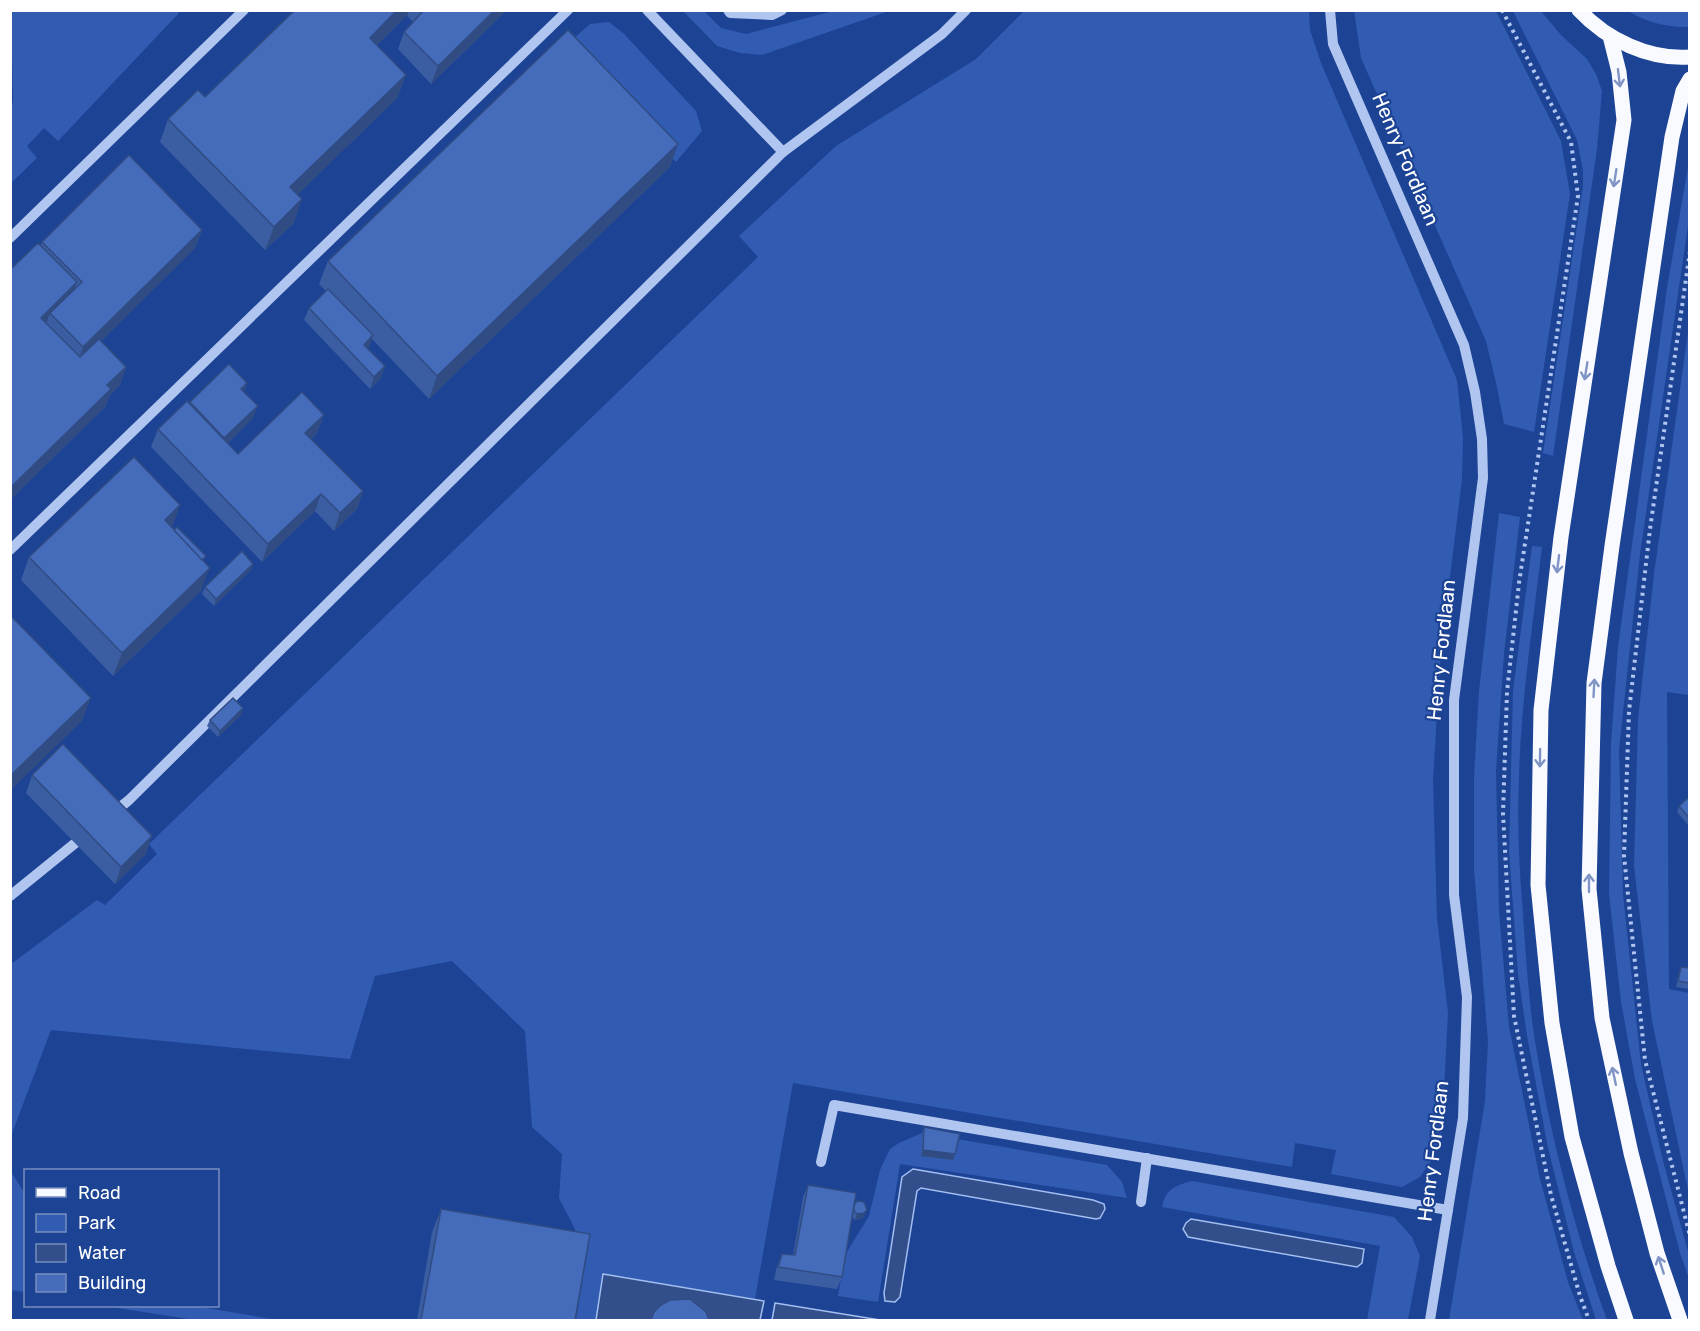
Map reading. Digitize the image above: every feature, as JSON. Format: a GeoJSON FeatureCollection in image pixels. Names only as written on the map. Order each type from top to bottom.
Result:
{"type":"FeatureCollection","features":[{"type":"Feature","properties":{"kind":"main road"},"geometry":{"type":"LineString","coordinates":[[1579,10],[1610,36],[1633,48],[1658,55],[1689,57]]}},
{"type":"Feature","properties":{"kind":"main road"},"geometry":{"type":"LineString","coordinates":[[1610,36],[1619,72],[1624,120],[1561,537],[1541,710],[1538,885],[1552,1023],[1572,1137],[1608,1266],[1626,1320]]}},
{"type":"Feature","properties":{"kind":"main road"},"geometry":{"type":"LineString","coordinates":[[1680,1320],[1657,1253],[1631,1153],[1602,1018],[1589,889],[1594,683],[1611,546],[1672,137],[1683,91],[1689,79]]}},
{"type":"Feature","properties":{"kind":"street"},"geometry":{"type":"LineString","coordinates":[[10,238],[244,10]]}},
{"type":"Feature","properties":{"kind":"street"},"geometry":{"type":"LineString","coordinates":[[10,550],[568,10]]}},
{"type":"Feature","properties":{"kind":"street"},"geometry":{"type":"LineString","coordinates":[[647,10],[783,152]]}},
{"type":"Feature","properties":{"kind":"street"},"geometry":{"type":"LineString","coordinates":[[728,10],[730,13],[772,15],[782,10]]}},
{"type":"Feature","properties":{"kind":"street"},"geometry":{"type":"LineString","coordinates":[[101,822],[137,791],[783,152],[942,34],[966,10]]}},
{"type":"Feature","properties":{"kind":"street","name":"Henry Fordlaan"},"geometry":{"type":"LineString","coordinates":[[1330,10],[1333,44],[1464,345],[1475,392],[1482,439],[1483,478],[1454,700],[1454,896],[1467,997],[1463,1118],[1430,1320]]}},
{"type":"Feature","properties":{"kind":"street"},"geometry":{"type":"LineString","coordinates":[[10,896],[92,829]]}},
{"type":"Feature","properties":{"kind":"street"},"geometry":{"type":"LineString","coordinates":[[822,1162],[834,1105],[1448,1210]]}},
{"type":"Feature","properties":{"kind":"street"},"geometry":{"type":"LineString","coordinates":[[1141,1202],[1147,1158]]}},
{"type":"Feature","properties":{"kind":"path"},"geometry":{"type":"LineString","coordinates":[[1689,251],[1650,529],[1630,699],[1624,856],[1645,1060],[1689,1236]]}},
{"type":"Feature","properties":{"kind":"green space"},"geometry":{"type":"Polygon","coordinates":[[[11,10],[177,10],[179,13],[58,141],[44,128],[27,146],[37,158],[11,183],[10,113],[13,100],[11,10]]]}},
{"type":"Feature","properties":{"kind":"green space"},"geometry":{"type":"Polygon","coordinates":[[[1354,10],[1496,11],[1561,141],[1570,194],[1534,432],[1504,424],[1486,341],[1361,58],[1354,10]]]}},
{"type":"Feature","properties":{"kind":"green space"},"geometry":{"type":"Polygon","coordinates":[[[683,11],[704,11],[721,28],[746,34],[833,11],[889,11],[762,55],[740,53],[717,46],[683,11]]]}},
{"type":"Feature","properties":{"kind":"green space"},"geometry":{"type":"Polygon","coordinates":[[[1024,11],[1309,11],[1310,30],[1321,63],[1457,380],[1463,437],[1462,480],[1441,649],[1433,780],[1437,918],[1448,1013],[1442,1131],[1434,1157],[1420,1177],[1402,1187],[1331,1174],[1336,1150],[1295,1143],[1292,1167],[793,1083],[755,1299],[604,1274],[596,1320],[576,1320],[587,1253],[559,1198],[562,1154],[532,1127],[525,1031],[452,961],[375,976],[350,1059],[51,1030],[11,1136],[11,964],[97,900],[105,905],[157,854],[149,844],[758,257],[739,236],[836,146],[976,59],[1024,11]]]}},
{"type":"Feature","properties":{"kind":"green space"},"geometry":{"type":"Polygon","coordinates":[[[1513,11],[1541,11],[1561,35],[1587,59],[1602,91],[1597,149],[1553,456],[1543,453],[1583,186],[1583,170],[1577,140],[1513,11]]]}},
{"type":"Feature","properties":{"kind":"green space"},"geometry":{"type":"Polygon","coordinates":[[[1628,11],[1689,11],[1689,27],[1657,24],[1628,11]]]}},
{"type":"Feature","properties":{"kind":"green space"},"geometry":{"type":"Polygon","coordinates":[[[609,22],[624,34],[696,111],[702,131],[676,162],[563,48],[590,24],[609,22]]]}},
{"type":"Feature","properties":{"kind":"green space"},"geometry":{"type":"Polygon","coordinates":[[[1689,161],[1689,219],[1640,554],[1619,750],[1623,894],[1641,1064],[1663,1161],[1689,1255],[1689,1279],[1680,1253],[1635,1079],[1621,1002],[1609,894],[1611,744],[1618,647],[1667,288],[1689,161]]]}},
{"type":"Feature","properties":{"kind":"green space"},"geometry":{"type":"Polygon","coordinates":[[[1689,325],[1689,695],[1667,692],[1669,989],[1689,993],[1689,1195],[1652,1021],[1634,866],[1638,719],[1654,574],[1689,325]]]}},
{"type":"Feature","properties":{"kind":"green space"},"geometry":{"type":"Polygon","coordinates":[[[1499,513],[1520,517],[1504,654],[1496,771],[1499,911],[1509,1027],[1540,1179],[1568,1282],[1583,1320],[1449,1320],[1485,1101],[1488,1042],[1474,869],[1474,777],[1479,691],[1499,513]]]}},
{"type":"Feature","properties":{"kind":"green space"},"geometry":{"type":"Polygon","coordinates":[[[1532,546],[1542,547],[1522,719],[1518,811],[1520,879],[1528,983],[1537,1053],[1558,1155],[1575,1222],[1607,1320],[1596,1320],[1574,1252],[1548,1148],[1518,974],[1509,851],[1513,691],[1532,546]]]}},
{"type":"Feature","properties":{"kind":"green space"},"geometry":{"type":"Polygon","coordinates":[[[922,1133],[1107,1165],[1122,1182],[1127,1198],[900,1164],[878,1302],[838,1296],[845,1255],[869,1216],[880,1170],[890,1149],[922,1133]]]}},
{"type":"Feature","properties":{"kind":"green space"},"geometry":{"type":"Polygon","coordinates":[[[10,1170],[24,1192],[24,1292],[11,1290],[10,1170]]]}},
{"type":"Feature","properties":{"kind":"green space"},"geometry":{"type":"Polygon","coordinates":[[[1192,1181],[1394,1217],[1412,1237],[1420,1256],[1408,1320],[1367,1320],[1380,1246],[1162,1207],[1166,1196],[1172,1189],[1192,1181]]]}},
{"type":"Feature","properties":{"kind":"green space"},"geometry":{"type":"Polygon","coordinates":[[[111,1307],[201,1307],[278,1320],[195,1320],[111,1307]]]}},
{"type":"Feature","properties":{"kind":"water"},"geometry":{"type":"Polygon","coordinates":[[[913,1169],[1093,1200],[1104,1204],[1105,1209],[1100,1218],[1096,1219],[921,1188],[917,1191],[900,1297],[895,1302],[885,1301],[884,1293],[902,1177],[913,1169]]]}},
{"type":"Feature","properties":{"kind":"water"},"geometry":{"type":"Polygon","coordinates":[[[1191,1219],[1364,1249],[1362,1263],[1357,1267],[1188,1237],[1183,1229],[1191,1219]]]}},
{"type":"Feature","properties":{"kind":"water"},"geometry":{"type":"Polygon","coordinates":[[[603,1274],[764,1301],[760,1320],[596,1320],[603,1274]]]}},
{"type":"Feature","properties":{"kind":"water"},"geometry":{"type":"Polygon","coordinates":[[[775,1303],[880,1320],[772,1320],[775,1303]]]}},
{"type":"Feature","properties":{"kind":"building"},"geometry":{"type":"Polygon","coordinates":[[[295,10],[397,10],[370,38],[406,75],[290,187],[302,199],[274,227],[168,119],[198,90],[205,97],[295,10]]]}},
{"type":"Feature","properties":{"kind":"building"},"geometry":{"type":"Polygon","coordinates":[[[424,10],[495,10],[438,66],[404,32],[424,10]]]}},
{"type":"Feature","properties":{"kind":"building"},"geometry":{"type":"Polygon","coordinates":[[[568,30],[678,144],[437,376],[328,261],[568,30]]]}},
{"type":"Feature","properties":{"kind":"building"},"geometry":{"type":"Polygon","coordinates":[[[129,155],[202,230],[83,347],[50,313],[82,282],[42,242],[129,155]]]}},
{"type":"Feature","properties":{"kind":"building"},"geometry":{"type":"Polygon","coordinates":[[[38,243],[77,282],[41,318],[80,357],[99,339],[126,367],[107,385],[111,389],[10,488],[10,270],[38,243]]]}},
{"type":"Feature","properties":{"kind":"building"},"geometry":{"type":"Polygon","coordinates":[[[328,289],[373,335],[364,345],[385,366],[374,377],[309,308],[328,289]]]}},
{"type":"Feature","properties":{"kind":"building"},"geometry":{"type":"Polygon","coordinates":[[[229,364],[247,383],[241,389],[258,406],[224,438],[190,402],[229,364]]]}},
{"type":"Feature","properties":{"kind":"building"},"geometry":{"type":"Polygon","coordinates":[[[302,392],[324,415],[305,433],[363,491],[340,513],[321,494],[268,544],[158,429],[187,401],[238,454],[302,392]]]}},
{"type":"Feature","properties":{"kind":"building"},"geometry":{"type":"Polygon","coordinates":[[[134,457],[180,505],[165,520],[210,568],[122,653],[29,557],[134,457]]]}},
{"type":"Feature","properties":{"kind":"building"},"geometry":{"type":"Polygon","coordinates":[[[177,527],[206,556],[202,560],[174,530],[177,527]]]}},
{"type":"Feature","properties":{"kind":"building"},"geometry":{"type":"Polygon","coordinates":[[[242,551],[253,564],[216,599],[205,587],[242,551]]]}},
{"type":"Feature","properties":{"kind":"building"},"geometry":{"type":"Polygon","coordinates":[[[10,615],[91,698],[10,776],[10,615]]]}},
{"type":"Feature","properties":{"kind":"building"},"geometry":{"type":"Polygon","coordinates":[[[233,698],[243,708],[220,731],[210,720],[233,698]]]}},
{"type":"Feature","properties":{"kind":"building"},"geometry":{"type":"Polygon","coordinates":[[[63,744],[152,836],[121,867],[32,775],[63,744]]]}},
{"type":"Feature","properties":{"kind":"building"},"geometry":{"type":"Polygon","coordinates":[[[1689,797],[1689,818],[1679,806],[1689,797]]]}},
{"type":"Feature","properties":{"kind":"building"},"geometry":{"type":"Polygon","coordinates":[[[1681,967],[1689,968],[1689,983],[1678,981],[1681,967]]]}},
{"type":"Feature","properties":{"kind":"building"},"geometry":{"type":"Polygon","coordinates":[[[924,1127],[960,1134],[955,1154],[923,1150],[924,1127]]]}},
{"type":"Feature","properties":{"kind":"building"},"geometry":{"type":"Polygon","coordinates":[[[808,1185],[856,1193],[842,1277],[778,1267],[782,1254],[795,1255],[808,1185]]]}},
{"type":"Feature","properties":{"kind":"building"},"geometry":{"type":"Polygon","coordinates":[[[857,1201],[864,1202],[867,1210],[864,1213],[857,1214],[854,1211],[857,1201]]]}},
{"type":"Feature","properties":{"kind":"building"},"geometry":{"type":"Polygon","coordinates":[[[441,1209],[590,1234],[575,1320],[421,1320],[441,1209]]]}},
{"type":"Feature","properties":{"kind":"building"},"geometry":{"type":"Polygon","coordinates":[[[690,1299],[706,1312],[709,1320],[651,1320],[654,1312],[670,1300],[690,1299]]]}}]}
